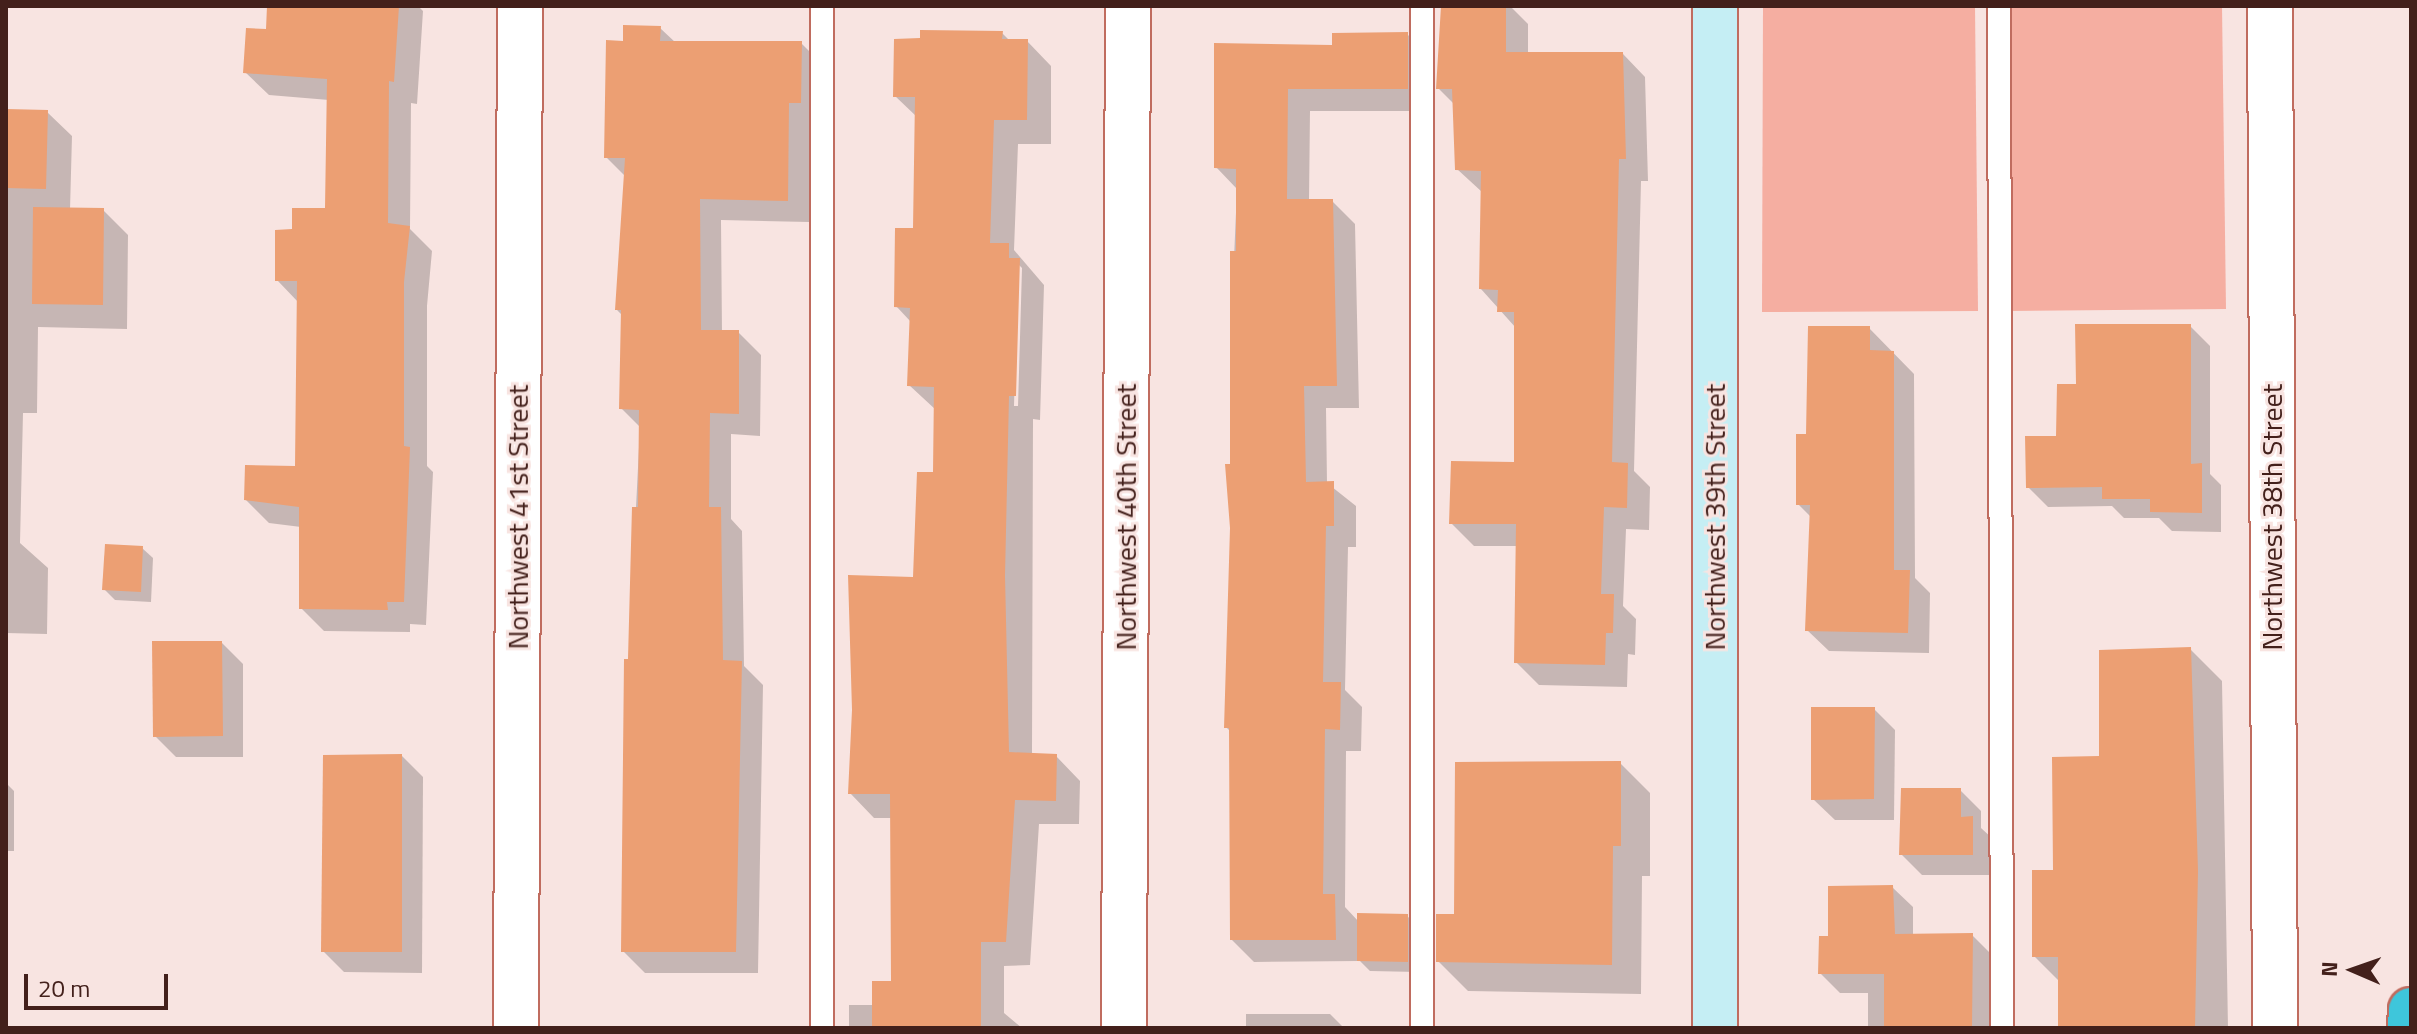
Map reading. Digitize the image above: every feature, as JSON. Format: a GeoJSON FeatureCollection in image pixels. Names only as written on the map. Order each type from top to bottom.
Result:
{"type":"FeatureCollection","features":[{"type":"Feature","properties":{"kind":"highway"},"geometry":{"type":"LineString","coordinates":[[2410,1028],[2411,1010]]}},
{"type":"Feature","properties":{"kind":"street","name":"Northwest 41st Street"},"geometry":{"type":"LineString","coordinates":[[516,1028],[520,6]]}},
{"type":"Feature","properties":{"kind":"street","name":"Northwest 40th Street"},"geometry":{"type":"LineString","coordinates":[[1124,1028],[1128,6]]}},
{"type":"Feature","properties":{"kind":"street","name":"Northwest 39th Street"},"geometry":{"type":"LineString","coordinates":[[1715,6],[1715,1028]]}},
{"type":"Feature","properties":{"kind":"street","name":"Northwest 38th Street"},"geometry":{"type":"LineString","coordinates":[[2270,6],[2275,1028]]}},
{"type":"Feature","properties":{"kind":"lane"},"geometry":{"type":"LineString","coordinates":[[822,6],[822,1028]]}},
{"type":"Feature","properties":{"kind":"lane"},"geometry":{"type":"LineString","coordinates":[[1422,6],[1422,1028]]}},
{"type":"Feature","properties":{"kind":"lane"},"geometry":{"type":"LineString","coordinates":[[1999,6],[2002,1028]]}},
{"type":"Feature","properties":{"kind":"shaded area"},"geometry":{"type":"Polygon","coordinates":[[[1763,6],[1975,6],[1978,311],[1762,312],[1763,6]]]}},
{"type":"Feature","properties":{"kind":"shaded area"},"geometry":{"type":"Polygon","coordinates":[[[2009,6],[2222,6],[2226,309],[2008,311],[2009,6]]]}},
{"type":"Feature","properties":{"kind":"building"},"geometry":{"type":"Polygon","coordinates":[[[267,6],[399,6],[394,82],[389,81],[388,223],[410,226],[404,282],[404,446],[410,447],[404,602],[387,602],[388,610],[299,609],[299,507],[244,500],[245,465],[295,466],[297,281],[275,281],[275,230],[292,229],[292,208],[325,208],[327,79],[243,73],[246,28],[266,29],[267,6]]]}},
{"type":"Feature","properties":{"kind":"building"},"geometry":{"type":"Polygon","coordinates":[[[1441,6],[1506,6],[1506,52],[1623,52],[1626,159],[1619,159],[1612,462],[1628,463],[1627,508],[1604,507],[1601,594],[1614,594],[1613,633],[1606,633],[1605,665],[1514,663],[1516,524],[1449,524],[1451,461],[1514,462],[1514,312],[1497,312],[1498,290],[1479,289],[1481,171],[1455,170],[1452,89],[1436,89],[1441,6]]]}},
{"type":"Feature","properties":{"kind":"building"},"geometry":{"type":"Polygon","coordinates":[[[623,25],[661,26],[660,41],[802,41],[801,103],[789,103],[788,201],[700,199],[701,330],[739,330],[739,414],[710,413],[709,507],[721,507],[723,660],[742,661],[736,952],[621,952],[624,659],[628,659],[632,507],[638,507],[639,410],[619,409],[621,310],[615,310],[625,158],[604,158],[606,40],[623,41],[623,25]]]}},
{"type":"Feature","properties":{"kind":"building"},"geometry":{"type":"Polygon","coordinates":[[[920,30],[1003,31],[1002,39],[1028,39],[1027,120],[994,120],[990,243],[1009,243],[1009,258],[1020,258],[1016,396],[1009,396],[1005,576],[1009,752],[1057,754],[1056,801],[1015,800],[1006,942],[981,942],[981,1028],[872,1028],[872,981],[891,981],[890,794],[848,794],[852,710],[848,575],[913,577],[917,472],[933,472],[934,387],[907,386],[910,308],[894,307],[895,228],[913,228],[915,97],[893,97],[894,39],[920,38],[920,30]]]}},
{"type":"Feature","properties":{"kind":"building"},"geometry":{"type":"Polygon","coordinates":[[[1408,32],[1408,89],[1288,89],[1287,199],[1333,199],[1337,386],[1304,386],[1306,482],[1334,481],[1334,526],[1326,526],[1323,682],[1341,682],[1340,730],[1325,729],[1323,894],[1335,894],[1336,940],[1230,940],[1229,728],[1224,728],[1230,528],[1225,464],[1230,464],[1230,251],[1236,251],[1236,169],[1214,168],[1214,43],[1332,45],[1332,33],[1408,32]]]}},
{"type":"Feature","properties":{"kind":"building"},"geometry":{"type":"Polygon","coordinates":[[[6,109],[48,110],[46,189],[6,188],[6,109]]]}},
{"type":"Feature","properties":{"kind":"building"},"geometry":{"type":"Polygon","coordinates":[[[33,207],[104,208],[103,305],[32,304],[33,207]]]}},
{"type":"Feature","properties":{"kind":"building"},"geometry":{"type":"Polygon","coordinates":[[[2075,324],[2191,324],[2191,464],[2202,463],[2202,513],[2150,512],[2150,499],[2102,499],[2102,487],[2026,488],[2025,436],[2056,436],[2057,384],[2076,384],[2075,324]]]}},
{"type":"Feature","properties":{"kind":"building"},"geometry":{"type":"Polygon","coordinates":[[[1808,326],[1870,326],[1870,350],[1894,351],[1894,570],[1910,570],[1908,633],[1805,631],[1810,505],[1796,505],[1796,434],[1806,434],[1808,326]]]}},
{"type":"Feature","properties":{"kind":"building"},"geometry":{"type":"Polygon","coordinates":[[[105,544],[143,546],[141,592],[102,590],[105,544]]]}},
{"type":"Feature","properties":{"kind":"building"},"geometry":{"type":"Polygon","coordinates":[[[152,641],[222,641],[223,736],[153,737],[152,641]]]}},
{"type":"Feature","properties":{"kind":"building"},"geometry":{"type":"Polygon","coordinates":[[[2191,647],[2198,871],[2195,1028],[2058,1028],[2058,957],[2032,957],[2032,870],[2053,870],[2052,757],[2099,756],[2099,650],[2191,647]]]}},
{"type":"Feature","properties":{"kind":"building"},"geometry":{"type":"Polygon","coordinates":[[[1811,707],[1875,707],[1874,799],[1811,800],[1811,707]]]}},
{"type":"Feature","properties":{"kind":"building"},"geometry":{"type":"Polygon","coordinates":[[[402,754],[402,952],[321,952],[323,755],[402,754]]]}},
{"type":"Feature","properties":{"kind":"building"},"geometry":{"type":"Polygon","coordinates":[[[1621,761],[1621,846],[1613,846],[1612,965],[1436,962],[1436,914],[1454,914],[1455,762],[1621,761]]]}},
{"type":"Feature","properties":{"kind":"building"},"geometry":{"type":"Polygon","coordinates":[[[1901,788],[1961,788],[1961,817],[1973,816],[1973,855],[1899,855],[1901,788]]]}},
{"type":"Feature","properties":{"kind":"building"},"geometry":{"type":"Polygon","coordinates":[[[1893,885],[1895,934],[1973,933],[1972,1028],[1884,1028],[1884,974],[1818,974],[1819,936],[1828,936],[1828,886],[1893,885]]]}},
{"type":"Feature","properties":{"kind":"building"},"geometry":{"type":"Polygon","coordinates":[[[1357,913],[1408,914],[1408,962],[1357,961],[1357,913]]]}}]}
